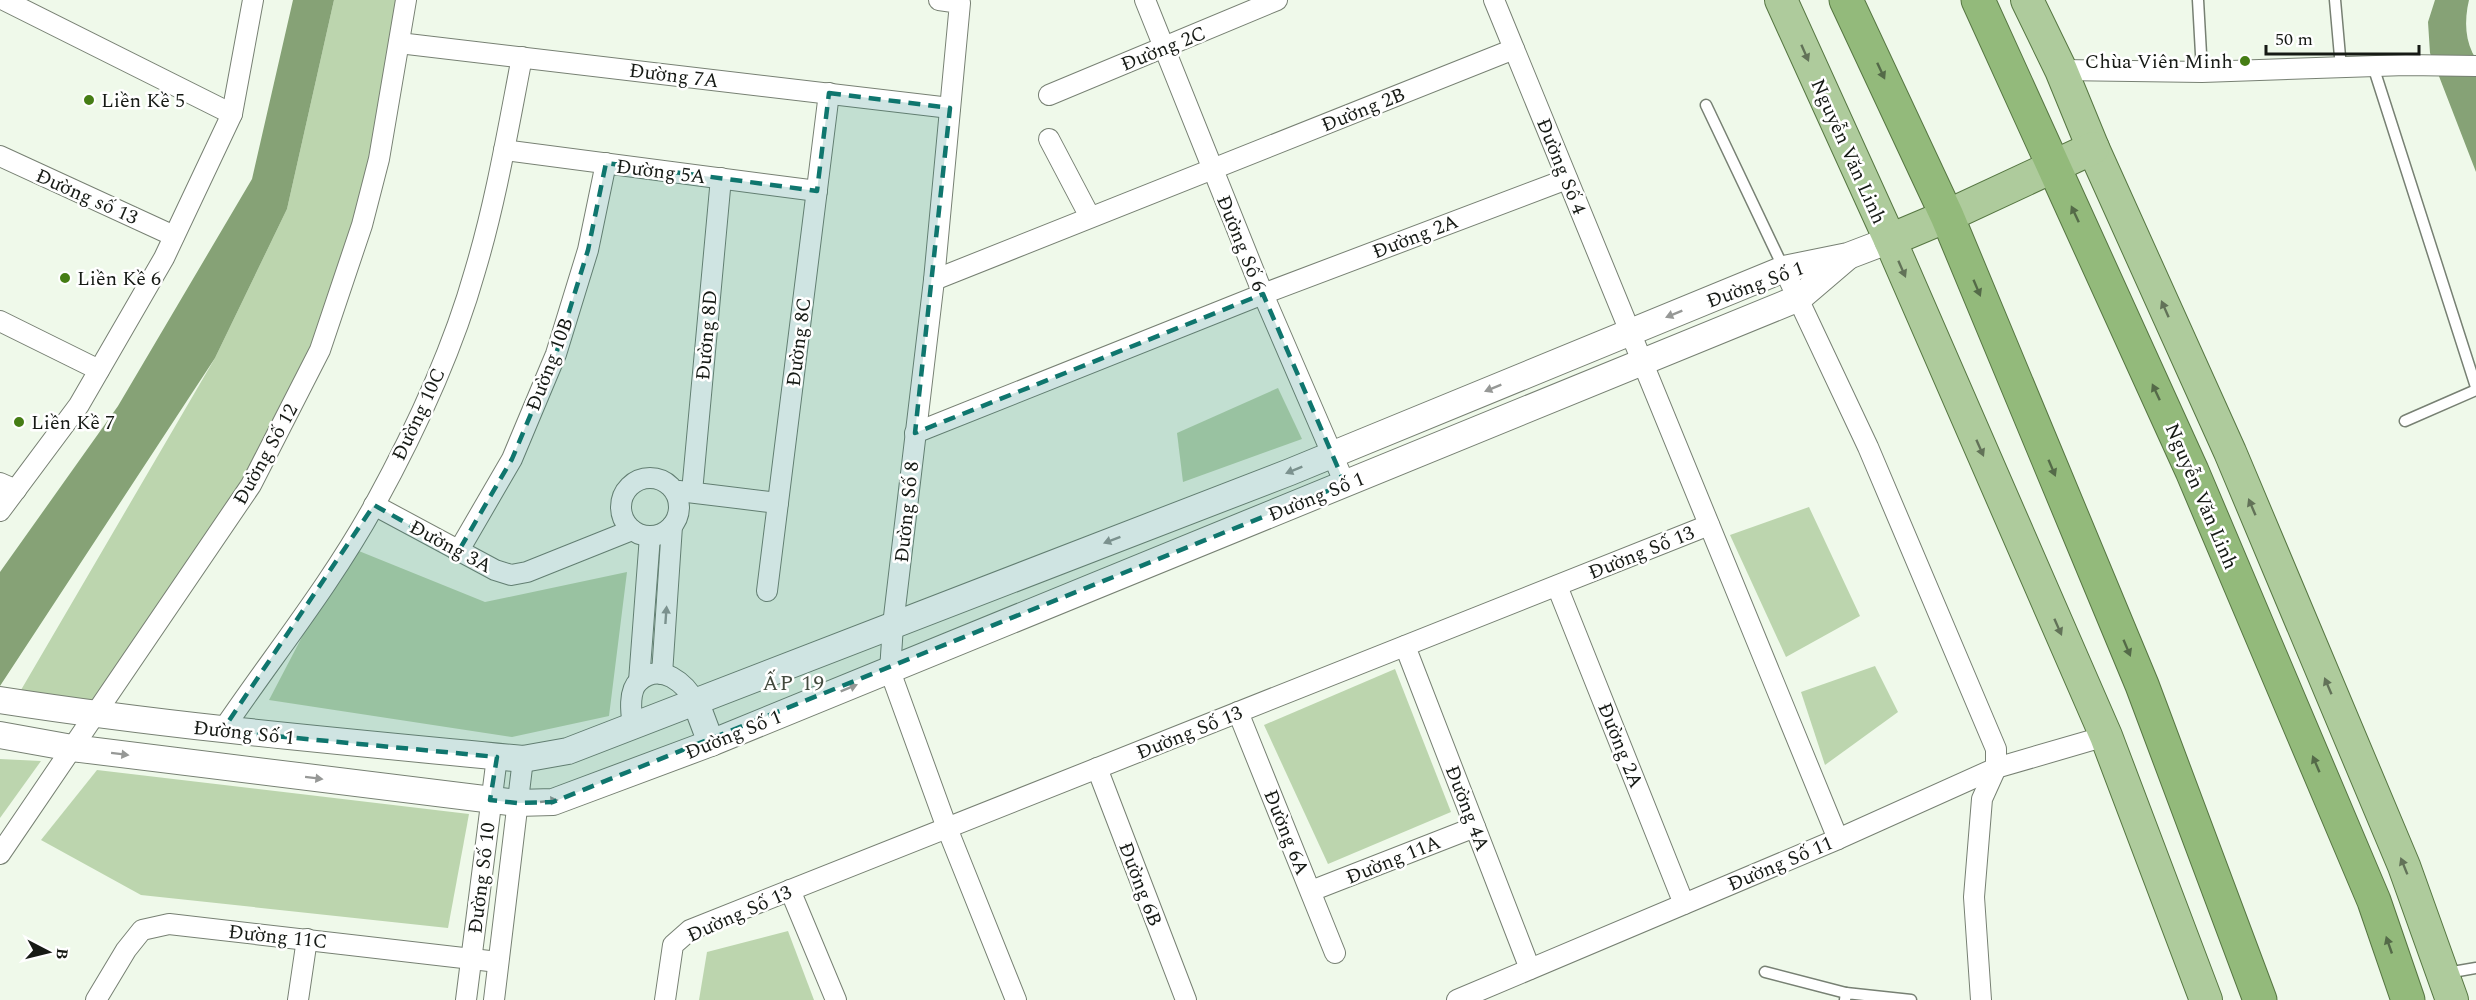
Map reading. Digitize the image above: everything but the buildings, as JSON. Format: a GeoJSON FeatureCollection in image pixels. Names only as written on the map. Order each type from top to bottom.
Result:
{"type":"FeatureCollection","features":[{"type":"Feature","properties":{"kind":"highway"},"geometry":{"type":"LineString","coordinates":[[1846,0],[1947,216],[2151,706],[2260,1000]]}},
{"type":"Feature","properties":{"kind":"highway","name":"Nguyễn Văn Linh"},"geometry":{"type":"LineString","coordinates":[[1978,0],[2192,471],[2374,901],[2408,1000]]}},
{"type":"Feature","properties":{"kind":"main road","name":"Nguyễn Văn Linh"},"geometry":{"type":"LineString","coordinates":[[1781,0],[1890,240],[2106,736],[2206,1000]]}},
{"type":"Feature","properties":{"kind":"main road"},"geometry":{"type":"LineString","coordinates":[[2027,0],[2061,70],[2093,148],[2230,452],[2404,866],[2448,987]]}},
{"type":"Feature","properties":{"kind":"main road"},"geometry":{"type":"LineString","coordinates":[[1890,240],[2093,148]]}},
{"type":"Feature","properties":{"kind":"street"},"geometry":{"type":"LineString","coordinates":[[4,0],[232,114]]}},
{"type":"Feature","properties":{"kind":"street"},"geometry":{"type":"LineString","coordinates":[[0,511],[8,486],[79,405],[164,258],[232,114],[253,0]]}},
{"type":"Feature","properties":{"kind":"street","name":"Đường Số 12"},"geometry":{"type":"LineString","coordinates":[[0,854],[251,485],[320,350],[362,225],[379,159],[406,0]]}},
{"type":"Feature","properties":{"kind":"street","name":"Đường Số 8"},"geometry":{"type":"LineString","coordinates":[[939,0],[960,3],[934,280],[893,625],[890,671],[947,828],[1016,1000]]}},
{"type":"Feature","properties":{"kind":"street","name":"Đường Số 6"},"geometry":{"type":"LineString","coordinates":[[1145,0],[1263,294],[1346,484]]}},
{"type":"Feature","properties":{"kind":"street","name":"Đường 2C"},"geometry":{"type":"LineString","coordinates":[[1049,95],[1277,0]]}},
{"type":"Feature","properties":{"kind":"street","name":"Đường Số 4"},"geometry":{"type":"LineString","coordinates":[[1494,0],[1838,839]]}},
{"type":"Feature","properties":{"kind":"street","name":"Đường 7A"},"geometry":{"type":"LineString","coordinates":[[399,43],[950,108]]}},
{"type":"Feature","properties":{"kind":"street","name":"Đường 2B"},"geometry":{"type":"LineString","coordinates":[[934,280],[1514,49]]}},
{"type":"Feature","properties":{"kind":"street","name":"Đường 10C"},"geometry":{"type":"LineString","coordinates":[[222,731],[308,609],[374,505],[432,389],[467,294],[497,189],[522,57]]}},
{"type":"Feature","properties":{"kind":"street"},"geometry":{"type":"LineString","coordinates":[[2061,70],[2202,72],[2406,65],[2476,66]]}},
{"type":"Feature","properties":{"kind":"street","name":"Đường 8C"},"geometry":{"type":"LineString","coordinates":[[767,591],[829,93]]}},
{"type":"Feature","properties":{"kind":"street"},"geometry":{"type":"LineString","coordinates":[[1049,139],[1090,217]]}},
{"type":"Feature","properties":{"kind":"street","name":"Đường 5A"},"geometry":{"type":"LineString","coordinates":[[504,150],[817,191]]}},
{"type":"Feature","properties":{"kind":"street","name":"Đường số 13"},"geometry":{"type":"LineString","coordinates":[[0,156],[174,236]]}},
{"type":"Feature","properties":{"kind":"street","name":"Đường 10B"},"geometry":{"type":"LineString","coordinates":[[458,552],[512,459],[556,354],[588,250],[606,163]]}},
{"type":"Feature","properties":{"kind":"street","name":"Đường 8D"},"geometry":{"type":"LineString","coordinates":[[683,491],[721,178]]}},
{"type":"Feature","properties":{"kind":"street","name":"Đường 2A"},"geometry":{"type":"LineString","coordinates":[[915,433],[1263,294],[1568,179]]}},
{"type":"Feature","properties":{"kind":"street"},"geometry":{"type":"LineString","coordinates":[[1848,256],[1890,240]]}},
{"type":"Feature","properties":{"kind":"street","name":"Đường Số 1"},"geometry":{"type":"LineString","coordinates":[[7,701],[222,731],[497,757],[523,759],[568,751],[1334,453],[1784,269],[1848,256]]}},
{"type":"Feature","properties":{"kind":"street","name":"Đường Số 1"},"geometry":{"type":"LineString","coordinates":[[0,735],[72,748],[490,800],[518,803],[554,802],[711,743],[890,671],[1799,298],[1848,256]]}},
{"type":"Feature","properties":{"kind":"street"},"geometry":{"type":"LineString","coordinates":[[1784,269],[1868,447],[1996,749],[1996,768],[1982,799],[1974,897],[1981,1000]]}},
{"type":"Feature","properties":{"kind":"street"},"geometry":{"type":"LineString","coordinates":[[0,321],[99,370]]}},
{"type":"Feature","properties":{"kind":"street"},"geometry":{"type":"LineString","coordinates":[[672,526],[658,535],[641,533],[625,523],[621,513],[621,503],[629,485],[638,479],[658,478],[683,491],[778,503]]}},
{"type":"Feature","properties":{"kind":"street"},"geometry":{"type":"LineString","coordinates":[[662,674],[672,526],[683,491]]}},
{"type":"Feature","properties":{"kind":"street","name":"Đường 3A"},"geometry":{"type":"LineString","coordinates":[[374,505],[458,552],[511,575],[527,572],[641,533]]}},
{"type":"Feature","properties":{"kind":"street","name":"Đường Số 13"},"geometry":{"type":"LineString","coordinates":[[666,1000],[673,945],[690,930],[1710,525]]}},
{"type":"Feature","properties":{"kind":"street"},"geometry":{"type":"LineString","coordinates":[[633,726],[632,700],[639,681],[641,533]]}},
{"type":"Feature","properties":{"kind":"street","name":"Đường 2A"},"geometry":{"type":"LineString","coordinates":[[1557,586],[1684,904]]}},
{"type":"Feature","properties":{"kind":"street","name":"Đường 4A"},"geometry":{"type":"LineString","coordinates":[[1405,646],[1530,969]]}},
{"type":"Feature","properties":{"kind":"street"},"geometry":{"type":"LineString","coordinates":[[639,681],[662,674],[682,682],[696,703],[711,743]]}},
{"type":"Feature","properties":{"kind":"street","name":"Đường 6A"},"geometry":{"type":"LineString","coordinates":[[1238,712],[1335,953]]}},
{"type":"Feature","properties":{"kind":"street","name":"Đường Số 11"},"geometry":{"type":"LineString","coordinates":[[1457,1000],[1838,839],[1996,768],[2106,736]]}},
{"type":"Feature","properties":{"kind":"street","name":"Đường Số 10"},"geometry":{"type":"LineString","coordinates":[[466,1000],[497,757]]}},
{"type":"Feature","properties":{"kind":"street","name":"Đường Số 10"},"geometry":{"type":"LineString","coordinates":[[494,1000],[523,759]]}},
{"type":"Feature","properties":{"kind":"street","name":"Đường 6B"},"geometry":{"type":"LineString","coordinates":[[1097,768],[1186,1000]]}},
{"type":"Feature","properties":{"kind":"street","name":"Đường 11A"},"geometry":{"type":"LineString","coordinates":[[1311,891],[1475,826]]}},
{"type":"Feature","properties":{"kind":"street"},"geometry":{"type":"LineString","coordinates":[[790,890],[836,1000]]}},
{"type":"Feature","properties":{"kind":"street","name":"Đường 11C"},"geometry":{"type":"LineString","coordinates":[[96,1000],[126,950],[142,930],[169,924],[471,957],[498,962]]}},
{"type":"Feature","properties":{"kind":"street"},"geometry":{"type":"LineString","coordinates":[[298,1000],[307,939]]}},
{"type":"Feature","properties":{"kind":"lane"},"geometry":{"type":"LineString","coordinates":[[2198,0],[2202,72]]}},
{"type":"Feature","properties":{"kind":"lane"},"geometry":{"type":"LineString","coordinates":[[2335,0],[2341,68]]}},
{"type":"Feature","properties":{"kind":"lane"},"geometry":{"type":"LineString","coordinates":[[2373,66],[2476,388],[2406,422]]}},
{"type":"Feature","properties":{"kind":"lane"},"geometry":{"type":"LineString","coordinates":[[1706,105],[1784,269]]}},
{"type":"Feature","properties":{"kind":"lane"},"geometry":{"type":"LineString","coordinates":[[2448,987],[2476,968]]}},
{"type":"Feature","properties":{"kind":"lane"},"geometry":{"type":"LineString","coordinates":[[1765,972],[1846,997],[1911,1000]]}},
{"type":"Feature","properties":{"kind":"highlighted area"},"geometry":{"type":"Polygon","coordinates":[[[829,93],[950,108],[915,433],[1263,294],[1345,484],[553,802],[517,803],[490,800],[497,757],[222,731],[374,505],[458,552],[512,459],[556,354],[588,250],[606,163],[817,191],[829,93]]]}},
{"type":"Feature","properties":{"kind":"shaded area"},"geometry":{"type":"Polygon","coordinates":[[[293,0],[334,0],[287,209],[215,358],[0,686],[0,572],[118,406],[252,179],[293,0]]]}},
{"type":"Feature","properties":{"kind":"shaded area"},"geometry":{"type":"Polygon","coordinates":[[[334,0],[406,0],[379,159],[320,350],[251,485],[95,715],[14,702],[215,358],[287,209],[334,0]]]}},
{"type":"Feature","properties":{"kind":"shaded area"},"geometry":{"type":"Polygon","coordinates":[[[2435,0],[2469,0],[2466,31],[2476,59],[2476,172],[2430,53],[2428,22],[2435,0]]]}},
{"type":"Feature","properties":{"kind":"shaded area"},"geometry":{"type":"Polygon","coordinates":[[[1278,388],[1302,439],[1183,482],[1177,433],[1278,388]]]}},
{"type":"Feature","properties":{"kind":"shaded area"},"geometry":{"type":"Polygon","coordinates":[[[1809,507],[1860,616],[1786,657],[1730,535],[1809,507]]]}},
{"type":"Feature","properties":{"kind":"shaded area"},"geometry":{"type":"Polygon","coordinates":[[[349,547],[485,602],[627,572],[609,716],[512,737],[269,700],[349,547]]]}},
{"type":"Feature","properties":{"kind":"shaded area"},"geometry":{"type":"Polygon","coordinates":[[[1875,666],[1898,712],[1825,765],[1801,692],[1875,666]]]}},
{"type":"Feature","properties":{"kind":"shaded area"},"geometry":{"type":"Polygon","coordinates":[[[1395,669],[1451,812],[1328,864],[1264,725],[1395,669]]]}},
{"type":"Feature","properties":{"kind":"shaded area"},"geometry":{"type":"Polygon","coordinates":[[[0,759],[41,761],[0,818],[0,759]]]}},
{"type":"Feature","properties":{"kind":"shaded area"},"geometry":{"type":"Polygon","coordinates":[[[97,770],[469,814],[448,928],[141,895],[41,840],[97,770]]]}},
{"type":"Feature","properties":{"kind":"shaded area"},"geometry":{"type":"Polygon","coordinates":[[[788,931],[814,1000],[699,1000],[707,952],[788,931]]]}},
{"type":"Feature","properties":{"kind":"place","name":"Chùa Viên Minh"},"geometry":{"type":"Point","coordinates":[2245,61]}},
{"type":"Feature","properties":{"kind":"place","name":"Liền Kề 5"},"geometry":{"type":"Point","coordinates":[89,100]}},
{"type":"Feature","properties":{"kind":"place","name":"Liền Kề 6"},"geometry":{"type":"Point","coordinates":[65,278]}},
{"type":"Feature","properties":{"kind":"place","name":"Liền Kề 7"},"geometry":{"type":"Point","coordinates":[19,422]}},
{"type":"Feature","properties":{"kind":"district","name":"ẤP 19"},"geometry":{"type":"Point","coordinates":[794,683]}}]}
